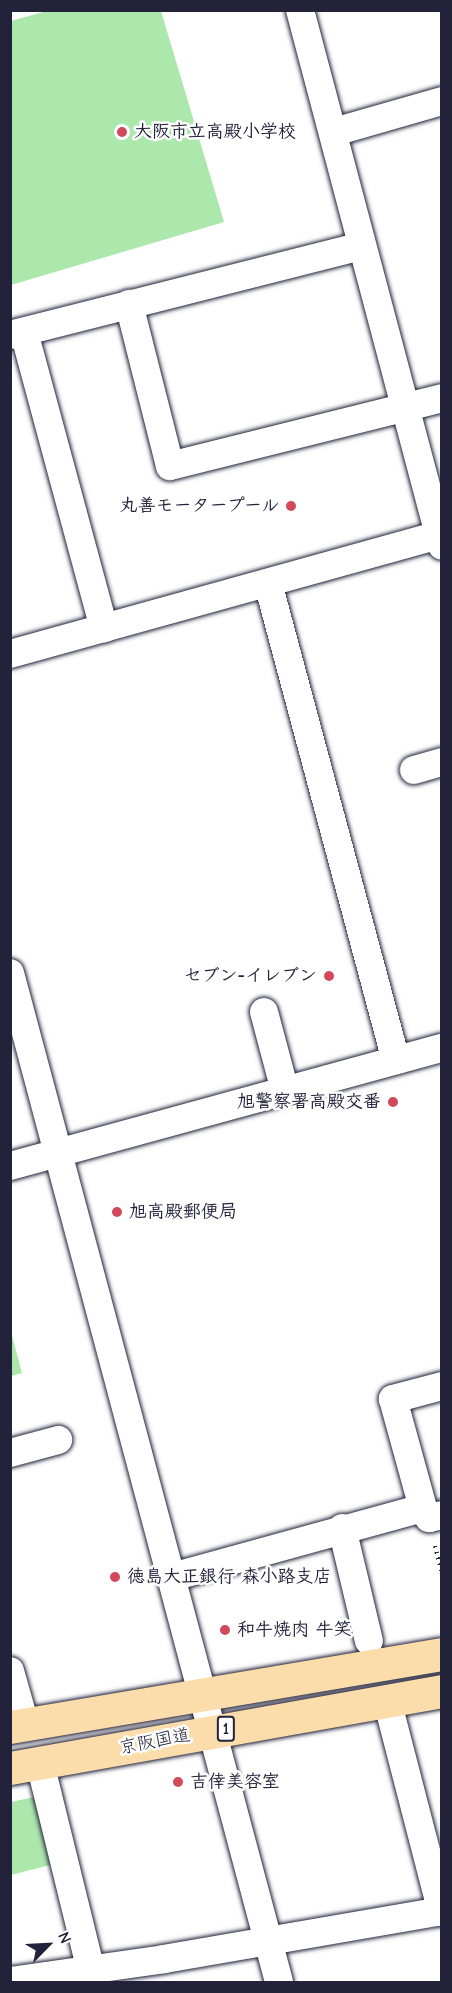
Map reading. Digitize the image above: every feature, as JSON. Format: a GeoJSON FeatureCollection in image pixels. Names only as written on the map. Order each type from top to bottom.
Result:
{"type":"FeatureCollection","features":[{"type":"Feature","properties":{"kind":"highway","name":"京阪国道"},"geometry":{"type":"LineString","coordinates":[[18,1726],[202,1697],[441,1654]]}},
{"type":"Feature","properties":{"kind":"highway","name":"京阪国道"},"geometry":{"type":"LineString","coordinates":[[25,1766],[441,1691]]}},
{"type":"Feature","properties":{"kind":"street"},"geometry":{"type":"LineString","coordinates":[[10,654],[268,583],[440,539],[402,408],[334,132],[300,10]]}},
{"type":"Feature","properties":{"kind":"street"},"geometry":{"type":"LineString","coordinates":[[334,132],[441,101]]}},
{"type":"Feature","properties":{"kind":"street"},"geometry":{"type":"LineString","coordinates":[[104,628],[17,333],[362,246]]}},
{"type":"Feature","properties":{"kind":"street"},"geometry":{"type":"LineString","coordinates":[[129,304],[170,466],[441,398]]}},
{"type":"Feature","properties":{"kind":"street"},"geometry":{"type":"LineString","coordinates":[[268,583],[396,1060]]}},
{"type":"Feature","properties":{"kind":"street"},"geometry":{"type":"LineString","coordinates":[[414,770],[441,762]]}},
{"type":"Feature","properties":{"kind":"street"},"geometry":{"type":"LineString","coordinates":[[10,973],[18,1030],[59,1154],[279,1983]]}},
{"type":"Feature","properties":{"kind":"street"},"geometry":{"type":"LineString","coordinates":[[264,1012],[285,1091]]}},
{"type":"Feature","properties":{"kind":"street"},"geometry":{"type":"LineString","coordinates":[[10,1166],[441,1048]]}},
{"type":"Feature","properties":{"kind":"street"},"geometry":{"type":"LineString","coordinates":[[172,1577],[342,1528],[431,1514],[393,1399],[441,1386]]}},
{"type":"Feature","properties":{"kind":"street"},"geometry":{"type":"LineString","coordinates":[[10,1453],[58,1440]]}},
{"type":"Feature","properties":{"kind":"street"},"geometry":{"type":"LineString","coordinates":[[342,1528],[369,1641]]}},
{"type":"Feature","properties":{"kind":"street"},"geometry":{"type":"LineString","coordinates":[[10,1671],[18,1726]]}},
{"type":"Feature","properties":{"kind":"street"},"geometry":{"type":"LineString","coordinates":[[10,1981],[267,1942],[441,1911],[387,1700]]}},
{"type":"Feature","properties":{"kind":"street"},"geometry":{"type":"LineString","coordinates":[[25,1766],[91,1970]]}},
{"type":"Feature","properties":{"kind":"green space","name":"大阪市立高殿小学校"},"geometry":{"type":"Polygon","coordinates":[[[47,11],[161,11],[224,222],[11,285],[11,21],[47,11]]]}},
{"type":"Feature","properties":{"kind":"green space"},"geometry":{"type":"Polygon","coordinates":[[[10,1328],[22,1373],[11,1376],[10,1376],[10,1328]]]}},
{"type":"Feature","properties":{"kind":"green space"},"geometry":{"type":"Polygon","coordinates":[[[39,1796],[54,1864],[11,1875],[11,1802],[39,1796]]]}},
{"type":"Feature","properties":{"kind":"place","name":"大阪市立高殿小学校"},"geometry":{"type":"Point","coordinates":[122,132]}},
{"type":"Feature","properties":{"kind":"place","name":"丸善モータープール"},"geometry":{"type":"Point","coordinates":[291,506]}},
{"type":"Feature","properties":{"kind":"place","name":"セブン-イレブン"},"geometry":{"type":"Point","coordinates":[329,976]}},
{"type":"Feature","properties":{"kind":"place","name":"旭警察署高殿交番"},"geometry":{"type":"Point","coordinates":[393,1102]}},
{"type":"Feature","properties":{"kind":"place","name":"旭高殿郵便局"},"geometry":{"type":"Point","coordinates":[117,1212]}},
{"type":"Feature","properties":{"kind":"place","name":"徳島大正銀行 森小路支店"},"geometry":{"type":"Point","coordinates":[115,1577]}},
{"type":"Feature","properties":{"kind":"place","name":"和牛焼肉 牛笑"},"geometry":{"type":"Point","coordinates":[225,1630]}},
{"type":"Feature","properties":{"kind":"place","name":"吉倖美容室"},"geometry":{"type":"Point","coordinates":[178,1782]}}]}
